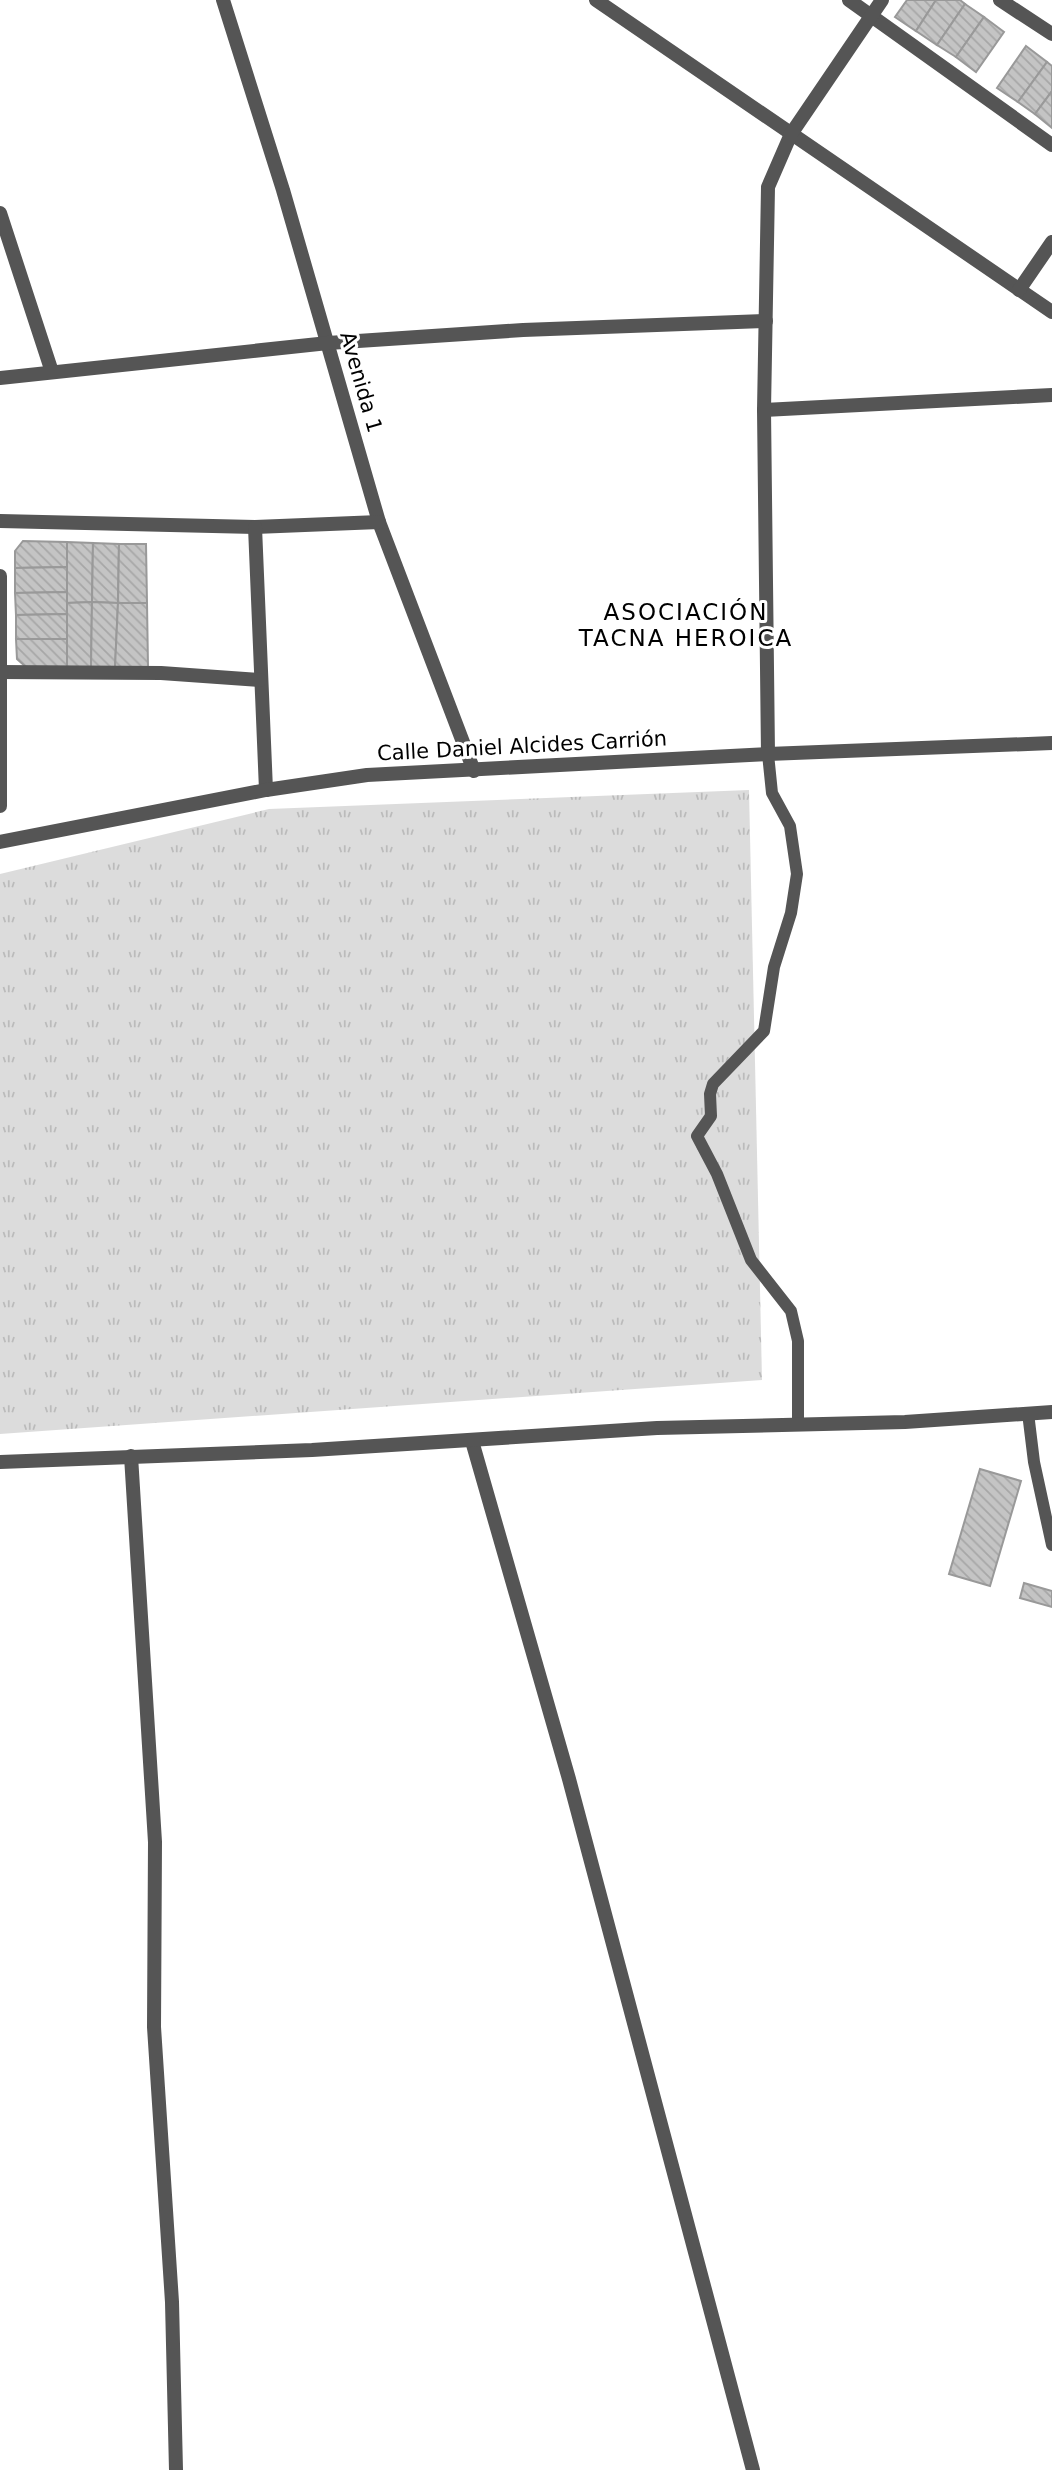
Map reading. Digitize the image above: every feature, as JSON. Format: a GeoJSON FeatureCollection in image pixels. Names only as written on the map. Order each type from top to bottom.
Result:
{"type":"FeatureCollection","features":[{"type":"Feature","properties":{"kind":"street","name":"Avenida 1"},"geometry":{"type":"LineString","coordinates":[[223,0],[328,343],[379,522],[474,771]]}},
{"type":"Feature","properties":{"kind":"street"},"geometry":{"type":"LineString","coordinates":[[596,0],[1052,312]]}},
{"type":"Feature","properties":{"kind":"street"},"geometry":{"type":"LineString","coordinates":[[849,0],[1052,145]]}},
{"type":"Feature","properties":{"kind":"street"},"geometry":{"type":"LineString","coordinates":[[768,754],[764,410],[768,187],[791,134],[882,0]]}},
{"type":"Feature","properties":{"kind":"street"},"geometry":{"type":"LineString","coordinates":[[1000,0],[1052,34]]}},
{"type":"Feature","properties":{"kind":"street"},"geometry":{"type":"LineString","coordinates":[[0,213],[52,372]]}},
{"type":"Feature","properties":{"kind":"street"},"geometry":{"type":"LineString","coordinates":[[1019,290],[1052,242]]}},
{"type":"Feature","properties":{"kind":"street"},"geometry":{"type":"LineString","coordinates":[[0,378],[328,343],[523,330],[766,321]]}},
{"type":"Feature","properties":{"kind":"street"},"geometry":{"type":"LineString","coordinates":[[764,410],[1052,395]]}},
{"type":"Feature","properties":{"kind":"street"},"geometry":{"type":"LineString","coordinates":[[0,521],[255,527],[379,522]]}},
{"type":"Feature","properties":{"kind":"street"},"geometry":{"type":"LineString","coordinates":[[255,527],[266,790]]}},
{"type":"Feature","properties":{"kind":"street"},"geometry":{"type":"LineString","coordinates":[[0,576],[0,806]]}},
{"type":"Feature","properties":{"kind":"street"},"geometry":{"type":"LineString","coordinates":[[1,672],[161,673],[260,680]]}},
{"type":"Feature","properties":{"kind":"street","name":"Calle Daniel Alcides Carrión"},"geometry":{"type":"LineString","coordinates":[[0,842],[266,790],[367,775],[768,754],[1052,743]]}},
{"type":"Feature","properties":{"kind":"street"},"geometry":{"type":"LineString","coordinates":[[0,1462],[472,1441],[592,1431],[905,1422],[1052,1412]]}},
{"type":"Feature","properties":{"kind":"street"},"geometry":{"type":"LineString","coordinates":[[472,1441],[569,1779],[752,2470]]}},
{"type":"Feature","properties":{"kind":"street"},"geometry":{"type":"LineString","coordinates":[[131,1456],[155,1842],[154,2027],[172,2302],[176,2470]]}},
{"type":"Feature","properties":{"kind":"lane"},"geometry":{"type":"LineString","coordinates":[[768,754],[772,793],[790,826],[797,874],[791,913],[775,967],[764,1031],[713,1084],[709,1094],[711,1116],[697,1136],[718,1174],[751,1260],[790,1311],[798,1341],[798,1424]]}},
{"type":"Feature","properties":{"kind":"lane"},"geometry":{"type":"LineString","coordinates":[[1028,1413],[1034,1462],[1052,1545]]}},
{"type":"Feature","properties":{"kind":"green space"},"geometry":{"type":"Polygon","coordinates":[[[749,790],[762,1380],[0,1434],[0,874],[269,809],[749,790]]]}},
{"type":"Feature","properties":{"kind":"building"},"geometry":{"type":"Polygon","coordinates":[[[907,0],[936,0],[916,31],[895,17],[907,0]]]}},
{"type":"Feature","properties":{"kind":"building"},"geometry":{"type":"Polygon","coordinates":[[[936,0],[960,0],[965,4],[937,45],[916,31],[936,0]]]}},
{"type":"Feature","properties":{"kind":"building"},"geometry":{"type":"Polygon","coordinates":[[[965,4],[984,17],[956,57],[937,45],[965,4]]]}},
{"type":"Feature","properties":{"kind":"building"},"geometry":{"type":"Polygon","coordinates":[[[984,17],[1004,32],[976,72],[956,57],[984,17]]]}},
{"type":"Feature","properties":{"kind":"building"},"geometry":{"type":"Polygon","coordinates":[[[1026,46],[1047,62],[1018,102],[997,88],[1026,46]]]}},
{"type":"Feature","properties":{"kind":"building"},"geometry":{"type":"Polygon","coordinates":[[[1047,62],[1052,66],[1052,91],[1035,114],[1018,102],[1047,62]]]}},
{"type":"Feature","properties":{"kind":"building"},"geometry":{"type":"Polygon","coordinates":[[[1052,91],[1052,128],[1035,114],[1052,91]]]}},
{"type":"Feature","properties":{"kind":"building"},"geometry":{"type":"Polygon","coordinates":[[[23,541],[67,542],[67,567],[15,568],[15,551],[23,541]]]}},
{"type":"Feature","properties":{"kind":"building"},"geometry":{"type":"Polygon","coordinates":[[[67,542],[93,543],[92,602],[67,603],[67,542]]]}},
{"type":"Feature","properties":{"kind":"building"},"geometry":{"type":"Polygon","coordinates":[[[93,543],[119,544],[118,603],[92,602],[93,543]]]}},
{"type":"Feature","properties":{"kind":"building"},"geometry":{"type":"Polygon","coordinates":[[[119,544],[146,544],[147,603],[118,603],[119,544]]]}},
{"type":"Feature","properties":{"kind":"building"},"geometry":{"type":"Polygon","coordinates":[[[67,567],[67,592],[15,593],[15,568],[67,567]]]}},
{"type":"Feature","properties":{"kind":"building"},"geometry":{"type":"Polygon","coordinates":[[[67,592],[67,614],[16,615],[15,593],[67,592]]]}},
{"type":"Feature","properties":{"kind":"building"},"geometry":{"type":"Polygon","coordinates":[[[92,602],[91,667],[67,667],[67,603],[92,602]]]}},
{"type":"Feature","properties":{"kind":"building"},"geometry":{"type":"Polygon","coordinates":[[[92,602],[118,603],[115,667],[91,667],[92,602]]]}},
{"type":"Feature","properties":{"kind":"building"},"geometry":{"type":"Polygon","coordinates":[[[118,603],[147,603],[148,667],[115,667],[118,603]]]}},
{"type":"Feature","properties":{"kind":"building"},"geometry":{"type":"Polygon","coordinates":[[[67,614],[67,639],[16,639],[16,615],[67,614]]]}},
{"type":"Feature","properties":{"kind":"building"},"geometry":{"type":"Polygon","coordinates":[[[16,639],[67,639],[67,667],[26,667],[17,659],[16,639]]]}},
{"type":"Feature","properties":{"kind":"building"},"geometry":{"type":"Polygon","coordinates":[[[980,1469],[1021,1481],[990,1586],[949,1574],[980,1469]]]}},
{"type":"Feature","properties":{"kind":"building"},"geometry":{"type":"Polygon","coordinates":[[[1024,1583],[1052,1591],[1052,1607],[1020,1598],[1024,1583]]]}},
{"type":"Feature","properties":{"kind":"district","name":"ASOCIACIÓN TACNA HEROICA"},"geometry":{"type":"Point","coordinates":[686,625]}}]}
